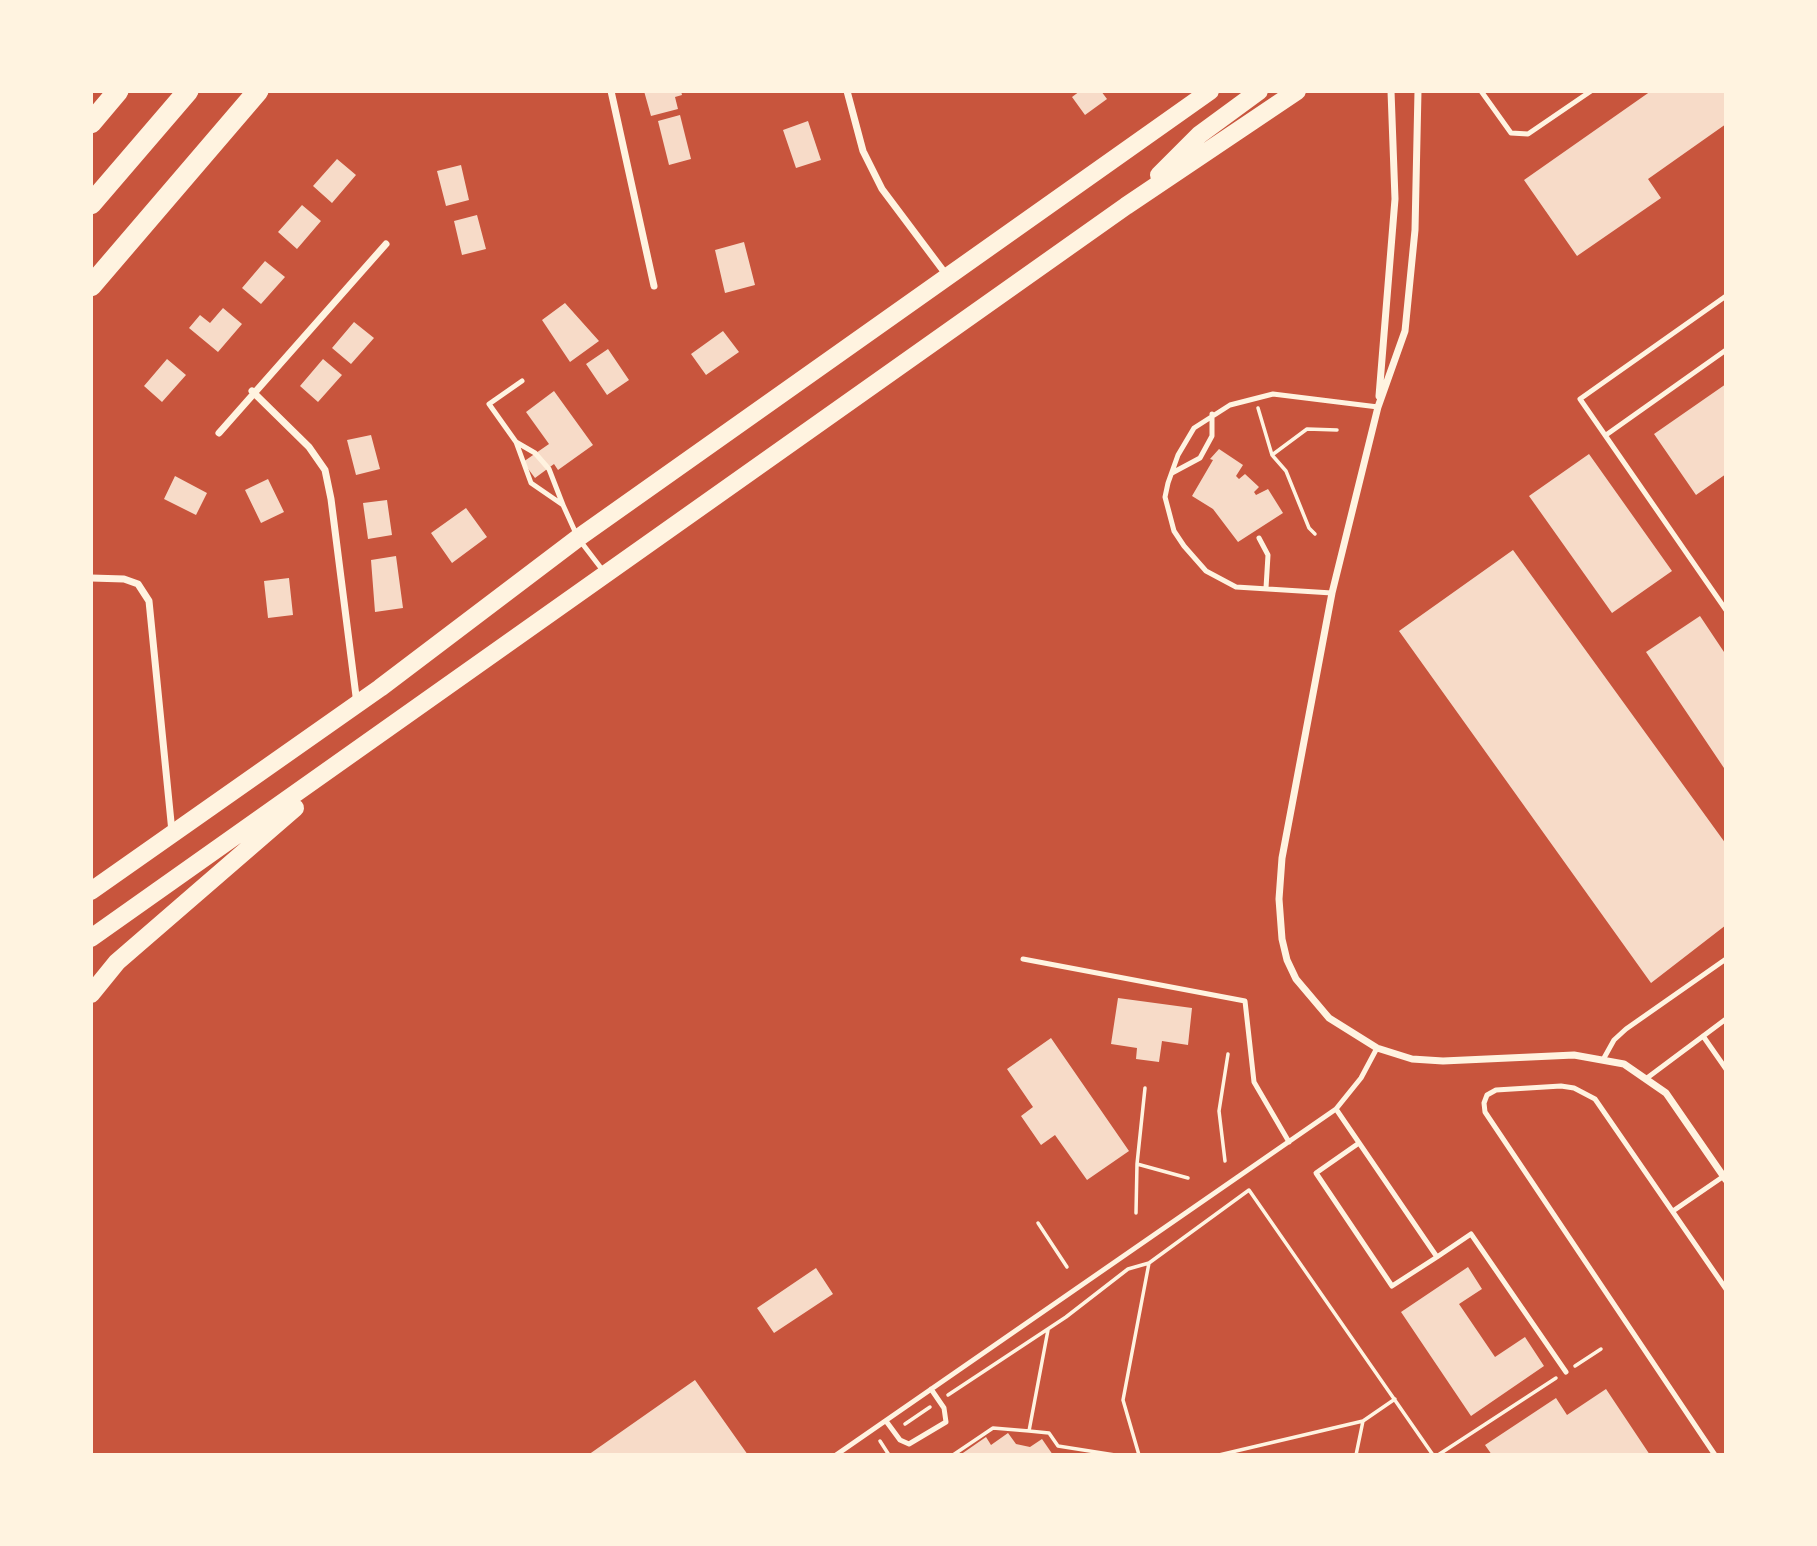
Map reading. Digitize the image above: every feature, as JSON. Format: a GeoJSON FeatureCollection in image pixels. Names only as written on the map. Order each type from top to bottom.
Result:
{"type":"FeatureCollection","features":[{"type":"Feature","properties":{"kind":"highway"},"geometry":{"type":"LineString","coordinates":[[91,123],[118,91]]}},
{"type":"Feature","properties":{"kind":"highway"},"geometry":{"type":"LineString","coordinates":[[91,204],[188,91]]}},
{"type":"Feature","properties":{"kind":"highway"},"geometry":{"type":"LineString","coordinates":[[91,286],[258,91]]}},
{"type":"Feature","properties":{"kind":"main road"},"geometry":{"type":"LineString","coordinates":[[91,891],[357,704],[578,538],[1210,91]]}},
{"type":"Feature","properties":{"kind":"main road"},"geometry":{"type":"LineString","coordinates":[[1126,206],[1199,135],[1259,91]]}},
{"type":"Feature","properties":{"kind":"main road"},"geometry":{"type":"LineString","coordinates":[[91,938],[368,745],[1126,206],[1297,91]]}},
{"type":"Feature","properties":{"kind":"main road"},"geometry":{"type":"LineString","coordinates":[[91,994],[117,962],[368,745]]}},
{"type":"Feature","properties":{"kind":"street"},"geometry":{"type":"LineString","coordinates":[[611,91],[654,286]]}},
{"type":"Feature","properties":{"kind":"street"},"geometry":{"type":"LineString","coordinates":[[847,91],[863,150],[882,189],[948,277]]}},
{"type":"Feature","properties":{"kind":"street"},"geometry":{"type":"LineString","coordinates":[[1378,407],[1395,199],[1391,91]]}},
{"type":"Feature","properties":{"kind":"street"},"geometry":{"type":"LineString","coordinates":[[1418,91],[1415,230],[1405,331],[1378,407],[1332,593],[1282,858],[1279,899],[1282,939],[1296,979],[1314,1001],[1329,1018],[1377,1048],[1412,1059],[1443,1061],[1574,1055],[1604,1058],[1624,1064],[1647,1077],[1666,1093],[1686,1118],[1725,1178]]}},
{"type":"Feature","properties":{"kind":"street"},"geometry":{"type":"LineString","coordinates":[[219,433],[253,391],[386,244]]}},
{"type":"Feature","properties":{"kind":"street"},"geometry":{"type":"LineString","coordinates":[[253,391],[309,447],[325,470],[357,704]]}},
{"type":"Feature","properties":{"kind":"street"},"geometry":{"type":"LineString","coordinates":[[91,578],[124,579],[138,584],[149,601],[172,835]]}},
{"type":"Feature","properties":{"kind":"lane"},"geometry":{"type":"LineString","coordinates":[[1480,91],[1511,133],[1528,134],[1591,91]]}},
{"type":"Feature","properties":{"kind":"lane"},"geometry":{"type":"LineString","coordinates":[[1726,296],[1580,399],[1726,610]]}},
{"type":"Feature","properties":{"kind":"lane"},"geometry":{"type":"LineString","coordinates":[[1606,435],[1726,350]]}},
{"type":"Feature","properties":{"kind":"lane"},"geometry":{"type":"LineString","coordinates":[[522,381],[489,404],[516,442],[531,483],[563,505]]}},
{"type":"Feature","properties":{"kind":"lane"},"geometry":{"type":"LineString","coordinates":[[1332,593],[1236,587],[1206,571],[1174,531],[1166,498],[1172,473],[1194,428],[1212,414],[1242,401],[1273,394],[1378,407]]}},
{"type":"Feature","properties":{"kind":"lane"},"geometry":{"type":"LineString","coordinates":[[1172,473],[1200,458],[1212,436],[1212,414]]}},
{"type":"Feature","properties":{"kind":"lane"},"geometry":{"type":"LineString","coordinates":[[516,442],[535,453],[549,469],[578,538],[606,574]]}},
{"type":"Feature","properties":{"kind":"lane"},"geometry":{"type":"LineString","coordinates":[[1259,538],[1268,555],[1266,588]]}},
{"type":"Feature","properties":{"kind":"lane"},"geometry":{"type":"LineString","coordinates":[[1023,959],[1245,1001],[1254,1082],[1289,1142]]}},
{"type":"Feature","properties":{"kind":"lane"},"geometry":{"type":"LineString","coordinates":[[1604,1058],[1614,1040],[1626,1029],[1726,959]]}},
{"type":"Feature","properties":{"kind":"lane"},"geometry":{"type":"LineString","coordinates":[[1647,1077],[1726,1019]]}},
{"type":"Feature","properties":{"kind":"lane"},"geometry":{"type":"LineString","coordinates":[[1703,1036],[1726,1069]]}},
{"type":"Feature","properties":{"kind":"lane"},"geometry":{"type":"LineString","coordinates":[[836,1455],[1336,1109],[1362,1078],[1377,1048]]}},
{"type":"Feature","properties":{"kind":"lane"},"geometry":{"type":"LineString","coordinates":[[1715,1455],[1485,1112],[1483,1103],[1487,1095],[1496,1090],[1561,1086],[1587,1093],[1595,1099],[1726,1289]]}},
{"type":"Feature","properties":{"kind":"lane"},"geometry":{"type":"LineString","coordinates":[[1336,1109],[1437,1257]]}},
{"type":"Feature","properties":{"kind":"lane"},"geometry":{"type":"LineString","coordinates":[[1359,1143],[1316,1173],[1392,1286],[1471,1234],[1566,1372]]}},
{"type":"Feature","properties":{"kind":"lane"},"geometry":{"type":"LineString","coordinates":[[1673,1211],[1725,1178]]}},
{"type":"Feature","properties":{"kind":"lane"},"geometry":{"type":"LineString","coordinates":[[886,1421],[894,1432],[909,1444],[946,1422],[947,1416],[932,1389]]}},
{"type":"Feature","properties":{"kind":"path"},"geometry":{"type":"LineString","coordinates":[[1253,408],[1260,408],[1272,456],[1286,471],[1309,528],[1315,534]]}},
{"type":"Feature","properties":{"kind":"path"},"geometry":{"type":"LineString","coordinates":[[1272,456],[1307,429],[1337,430]]}},
{"type":"Feature","properties":{"kind":"path"},"geometry":{"type":"LineString","coordinates":[[1225,1161],[1219,1111],[1228,1054]]}},
{"type":"Feature","properties":{"kind":"path"},"geometry":{"type":"LineString","coordinates":[[1136,1213],[1137,1164],[1145,1088]]}},
{"type":"Feature","properties":{"kind":"path"},"geometry":{"type":"LineString","coordinates":[[1137,1164],[1188,1178]]}},
{"type":"Feature","properties":{"kind":"path"},"geometry":{"type":"LineString","coordinates":[[894,1432],[1048,1330],[1128,1269],[1149,1263],[1249,1190],[1436,1455],[1601,1349]]}},
{"type":"Feature","properties":{"kind":"path"},"geometry":{"type":"LineString","coordinates":[[1038,1223],[1067,1267]]}},
{"type":"Feature","properties":{"kind":"path"},"geometry":{"type":"LineString","coordinates":[[1139,1455],[1123,1400],[1149,1263]]}},
{"type":"Feature","properties":{"kind":"path"},"geometry":{"type":"LineString","coordinates":[[1030,1431],[1048,1330]]}},
{"type":"Feature","properties":{"kind":"path"},"geometry":{"type":"LineString","coordinates":[[1219,1455],[1363,1421],[1395,1399]]}},
{"type":"Feature","properties":{"kind":"path"},"geometry":{"type":"LineString","coordinates":[[1356,1455],[1363,1421]]}},
{"type":"Feature","properties":{"kind":"path"},"geometry":{"type":"LineString","coordinates":[[953,1455],[993,1429],[1049,1433],[1058,1446],[1115,1455]]}},
{"type":"Feature","properties":{"kind":"path"},"geometry":{"type":"LineString","coordinates":[[880,1441],[889,1455]]}},
{"type":"Feature","properties":{"kind":"building"},"geometry":{"type":"Polygon","coordinates":[[[644,91],[681,91],[682,95],[675,97],[678,109],[651,116],[644,91]]]}},
{"type":"Feature","properties":{"kind":"building"},"geometry":{"type":"Polygon","coordinates":[[[1080,91],[1101,91],[1107,99],[1085,115],[1072,97],[1080,91]]]}},
{"type":"Feature","properties":{"kind":"building"},"geometry":{"type":"Polygon","coordinates":[[[1651,91],[1726,91],[1726,124],[1648,179],[1661,198],[1577,256],[1524,180],[1651,91]]]}},
{"type":"Feature","properties":{"kind":"building"},"geometry":{"type":"Polygon","coordinates":[[[680,115],[691,159],[669,165],[658,121],[680,115]]]}},
{"type":"Feature","properties":{"kind":"building"},"geometry":{"type":"Polygon","coordinates":[[[808,121],[821,160],[796,168],[783,130],[808,121]]]}},
{"type":"Feature","properties":{"kind":"building"},"geometry":{"type":"Polygon","coordinates":[[[337,159],[356,175],[332,203],[313,186],[337,159]]]}},
{"type":"Feature","properties":{"kind":"building"},"geometry":{"type":"Polygon","coordinates":[[[461,165],[469,200],[446,206],[437,171],[461,165]]]}},
{"type":"Feature","properties":{"kind":"building"},"geometry":{"type":"Polygon","coordinates":[[[302,205],[321,221],[297,249],[278,232],[302,205]]]}},
{"type":"Feature","properties":{"kind":"building"},"geometry":{"type":"Polygon","coordinates":[[[477,215],[486,249],[462,255],[454,221],[477,215]]]}},
{"type":"Feature","properties":{"kind":"building"},"geometry":{"type":"Polygon","coordinates":[[[744,242],[755,285],[725,293],[715,250],[744,242]]]}},
{"type":"Feature","properties":{"kind":"building"},"geometry":{"type":"Polygon","coordinates":[[[265,261],[285,277],[261,304],[242,288],[265,261]]]}},
{"type":"Feature","properties":{"kind":"building"},"geometry":{"type":"Polygon","coordinates":[[[565,303],[599,341],[570,362],[542,320],[565,303]]]}},
{"type":"Feature","properties":{"kind":"building"},"geometry":{"type":"Polygon","coordinates":[[[223,308],[242,324],[218,352],[189,328],[200,315],[210,323],[223,308]]]}},
{"type":"Feature","properties":{"kind":"building"},"geometry":{"type":"Polygon","coordinates":[[[354,322],[374,338],[351,364],[332,348],[354,322]]]}},
{"type":"Feature","properties":{"kind":"building"},"geometry":{"type":"Polygon","coordinates":[[[723,331],[739,352],[706,375],[691,354],[723,331]]]}},
{"type":"Feature","properties":{"kind":"building"},"geometry":{"type":"Polygon","coordinates":[[[608,349],[629,380],[607,395],[586,364],[608,349]]]}},
{"type":"Feature","properties":{"kind":"building"},"geometry":{"type":"Polygon","coordinates":[[[167,359],[186,375],[162,402],[144,386],[167,359]]]}},
{"type":"Feature","properties":{"kind":"building"},"geometry":{"type":"Polygon","coordinates":[[[323,359],[342,375],[318,402],[300,386],[323,359]]]}},
{"type":"Feature","properties":{"kind":"building"},"geometry":{"type":"Polygon","coordinates":[[[1726,384],[1726,474],[1696,495],[1654,434],[1726,384]]]}},
{"type":"Feature","properties":{"kind":"building"},"geometry":{"type":"Polygon","coordinates":[[[554,391],[593,445],[558,470],[554,464],[535,478],[523,462],[549,444],[526,412],[554,391]]]}},
{"type":"Feature","properties":{"kind":"building"},"geometry":{"type":"Polygon","coordinates":[[[371,435],[380,469],[356,475],[347,440],[371,435]]]}},
{"type":"Feature","properties":{"kind":"building"},"geometry":{"type":"Polygon","coordinates":[[[1219,449],[1243,465],[1236,476],[1239,479],[1245,474],[1259,487],[1254,492],[1256,495],[1268,489],[1283,513],[1238,542],[1213,509],[1192,496],[1213,460],[1210,459],[1219,449]]]}},
{"type":"Feature","properties":{"kind":"building"},"geometry":{"type":"Polygon","coordinates":[[[1589,454],[1672,571],[1612,613],[1529,496],[1589,454]]]}},
{"type":"Feature","properties":{"kind":"building"},"geometry":{"type":"Polygon","coordinates":[[[175,476],[207,493],[196,515],[164,499],[175,476]]]}},
{"type":"Feature","properties":{"kind":"building"},"geometry":{"type":"Polygon","coordinates":[[[268,479],[284,512],[261,523],[245,490],[268,479]]]}},
{"type":"Feature","properties":{"kind":"building"},"geometry":{"type":"Polygon","coordinates":[[[387,500],[392,535],[368,539],[363,503],[387,500]]]}},
{"type":"Feature","properties":{"kind":"building"},"geometry":{"type":"Polygon","coordinates":[[[466,508],[487,537],[452,563],[431,533],[466,508]]]}},
{"type":"Feature","properties":{"kind":"building"},"geometry":{"type":"Polygon","coordinates":[[[1513,550],[1726,844],[1726,925],[1651,983],[1399,631],[1513,550]]]}},
{"type":"Feature","properties":{"kind":"building"},"geometry":{"type":"Polygon","coordinates":[[[396,556],[403,608],[375,612],[371,560],[396,556]]]}},
{"type":"Feature","properties":{"kind":"building"},"geometry":{"type":"Polygon","coordinates":[[[289,578],[293,615],[268,618],[264,581],[289,578]]]}},
{"type":"Feature","properties":{"kind":"building"},"geometry":{"type":"Polygon","coordinates":[[[1700,616],[1726,655],[1726,771],[1646,652],[1700,616]]]}},
{"type":"Feature","properties":{"kind":"building"},"geometry":{"type":"Polygon","coordinates":[[[1118,998],[1192,1008],[1188,1045],[1162,1041],[1159,1062],[1136,1059],[1137,1048],[1111,1044],[1118,998]]]}},
{"type":"Feature","properties":{"kind":"building"},"geometry":{"type":"Polygon","coordinates":[[[1051,1038],[1129,1151],[1087,1180],[1055,1135],[1041,1145],[1021,1116],[1033,1107],[1007,1069],[1051,1038]]]}},
{"type":"Feature","properties":{"kind":"building"},"geometry":{"type":"Polygon","coordinates":[[[1468,1267],[1482,1289],[1459,1304],[1495,1357],[1525,1337],[1544,1366],[1471,1416],[1401,1312],[1468,1267]]]}},
{"type":"Feature","properties":{"kind":"building"},"geometry":{"type":"Polygon","coordinates":[[[816,1268],[833,1294],[774,1333],[757,1308],[816,1268]]]}},
{"type":"Feature","properties":{"kind":"building"},"geometry":{"type":"Polygon","coordinates":[[[695,1380],[748,1455],[588,1455],[695,1380]]]}},
{"type":"Feature","properties":{"kind":"building"},"geometry":{"type":"Polygon","coordinates":[[[1606,1389],[1650,1455],[1492,1455],[1485,1445],[1556,1398],[1567,1415],[1606,1389]]]}},
{"type":"Feature","properties":{"kind":"building"},"geometry":{"type":"Polygon","coordinates":[[[1008,1433],[1016,1444],[1030,1447],[1042,1439],[1053,1455],[960,1455],[986,1437],[991,1445],[1008,1433]]]}}]}
